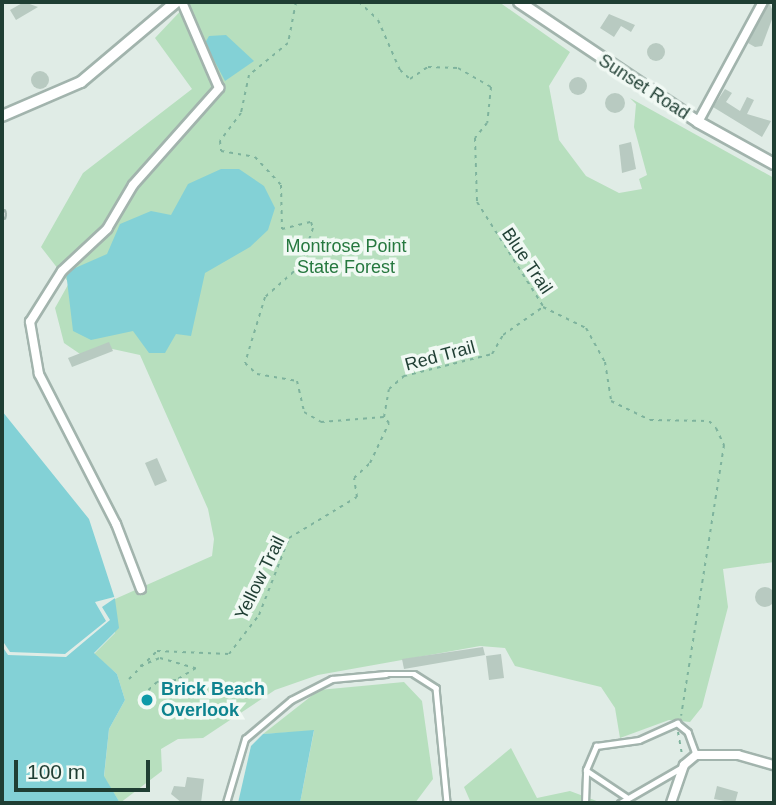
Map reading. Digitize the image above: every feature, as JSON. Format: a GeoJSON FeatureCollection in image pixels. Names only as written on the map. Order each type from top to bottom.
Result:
{"type":"FeatureCollection","features":[{"type":"Feature","properties":{"kind":"street"},"geometry":{"type":"LineString","coordinates":[[2,116],[81,82],[176,2]]}},
{"type":"Feature","properties":{"kind":"street"},"geometry":{"type":"LineString","coordinates":[[141,589],[116,524],[40,374],[30,321],[62,271],[107,229],[133,185],[219,88],[182,2]]}},
{"type":"Feature","properties":{"kind":"street","name":"Sunset Road"},"geometry":{"type":"LineString","coordinates":[[519,2],[698,122],[774,164]]}},
{"type":"Feature","properties":{"kind":"street"},"geometry":{"type":"LineString","coordinates":[[698,122],[765,2],[774,6]]}},
{"type":"Feature","properties":{"kind":"street"},"geometry":{"type":"LineString","coordinates":[[671,803],[684,765],[696,755],[738,755],[774,765]]}},
{"type":"Feature","properties":{"kind":"lane"},"geometry":{"type":"LineString","coordinates":[[226,803],[245,739],[291,700],[332,679],[395,674],[429,679],[441,699],[447,803]]}},
{"type":"Feature","properties":{"kind":"lane"},"geometry":{"type":"LineString","coordinates":[[585,803],[586,770],[596,746],[630,743],[679,724],[696,755]]}},
{"type":"Feature","properties":{"kind":"lane"},"geometry":{"type":"LineString","coordinates":[[620,803],[684,765]]}},
{"type":"Feature","properties":{"kind":"lane"},"geometry":{"type":"LineString","coordinates":[[586,770],[628,798]]}},
{"type":"Feature","properties":{"kind":"path"},"geometry":{"type":"LineString","coordinates":[[296,2],[288,43],[249,75],[242,113],[220,141],[220,151],[255,157],[281,185],[286,206],[282,229],[312,222],[313,228],[300,266],[265,297],[245,363],[257,374],[297,381],[304,412],[321,422],[384,417]]}},
{"type":"Feature","properties":{"kind":"path","name":"Blue Trail"},"geometry":{"type":"LineString","coordinates":[[359,2],[378,20],[400,70],[410,79],[428,67],[457,68],[491,87],[488,123],[475,138],[477,202],[543,307]]}},
{"type":"Feature","properties":{"kind":"path"},"geometry":{"type":"LineString","coordinates":[[543,307],[586,328],[604,362],[611,401],[650,420],[709,421],[724,445],[679,724],[684,765]]}},
{"type":"Feature","properties":{"kind":"path","name":"Red Trail"},"geometry":{"type":"LineString","coordinates":[[384,417],[389,390],[404,376],[492,354],[503,335],[543,307]]}},
{"type":"Feature","properties":{"kind":"path","name":"Yellow Trail"},"geometry":{"type":"LineString","coordinates":[[129,679],[139,666],[157,652],[229,654],[259,615],[289,538],[357,497],[354,478],[370,463],[389,423],[384,417]]}},
{"type":"Feature","properties":{"kind":"path"},"geometry":{"type":"LineString","coordinates":[[139,666],[160,658],[196,668],[176,680],[157,682],[148,696]]}},
{"type":"Feature","properties":{"kind":"green space","name":"Montrose Point State Forest"},"geometry":{"type":"Polygon","coordinates":[[[189,2],[499,2],[570,52],[549,86],[559,140],[586,176],[619,193],[642,189],[639,179],[647,175],[634,127],[636,104],[630,98],[774,178],[774,562],[723,569],[728,607],[702,707],[690,722],[669,720],[620,738],[615,708],[601,687],[515,666],[505,648],[480,646],[318,675],[275,690],[203,738],[178,739],[161,749],[162,771],[120,803],[104,777],[109,729],[125,700],[117,674],[94,654],[115,633],[115,599],[212,556],[214,539],[208,509],[140,355],[108,348],[83,356],[64,343],[55,308],[69,283],[41,247],[83,173],[192,89],[155,38],[189,2]]]}},
{"type":"Feature","properties":{"kind":"green space"},"geometry":{"type":"Polygon","coordinates":[[[404,682],[422,701],[433,779],[415,803],[300,803],[314,731],[263,734],[319,690],[404,682]]]}},
{"type":"Feature","properties":{"kind":"green space"},"geometry":{"type":"Polygon","coordinates":[[[511,748],[537,798],[570,791],[602,803],[471,803],[464,787],[511,748]]]}},
{"type":"Feature","properties":{"kind":"water"},"geometry":{"type":"Polygon","coordinates":[[[226,35],[254,61],[225,81],[205,43],[209,36],[226,35]]]}},
{"type":"Feature","properties":{"kind":"water"},"geometry":{"type":"Polygon","coordinates":[[[221,169],[239,169],[264,186],[275,208],[268,230],[250,247],[205,273],[191,336],[176,334],[165,353],[149,353],[133,331],[91,340],[73,331],[66,272],[107,254],[120,224],[151,211],[171,215],[188,184],[221,169]]]}},
{"type":"Feature","properties":{"kind":"water"},"geometry":{"type":"Polygon","coordinates":[[[2,411],[89,519],[115,599],[119,628],[94,653],[117,674],[125,700],[109,729],[104,776],[120,803],[2,803],[2,411]]]}},
{"type":"Feature","properties":{"kind":"water"},"geometry":{"type":"Polygon","coordinates":[[[314,730],[300,803],[238,803],[251,746],[263,734],[314,730]]]}},
{"type":"Feature","properties":{"kind":"pier"},"geometry":{"type":"Polygon","coordinates":[[[118,596],[102,607],[110,620],[66,657],[8,655],[2,646],[2,640],[10,652],[65,654],[106,621],[95,602],[118,596]]]}},
{"type":"Feature","properties":{"kind":"building"},"geometry":{"type":"Polygon","coordinates":[[[24,2],[38,7],[16,20],[10,10],[24,2]]]}},
{"type":"Feature","properties":{"kind":"building"},"geometry":{"type":"Polygon","coordinates":[[[769,2],[774,14],[762,46],[755,47],[748,43],[769,2]]]}},
{"type":"Feature","properties":{"kind":"building"},"geometry":{"type":"Polygon","coordinates":[[[609,14],[635,25],[631,32],[621,26],[614,37],[600,28],[609,14]]]}},
{"type":"Feature","properties":{"kind":"building"},"geometry":{"type":"Polygon","coordinates":[[[652,43],[660,43],[665,52],[663,59],[652,61],[647,56],[647,48],[652,43]]]}},
{"type":"Feature","properties":{"kind":"building"},"geometry":{"type":"Polygon","coordinates":[[[40,71],[46,74],[49,80],[46,86],[40,89],[34,86],[31,80],[34,74],[40,71]]]}},
{"type":"Feature","properties":{"kind":"building"},"geometry":{"type":"Polygon","coordinates":[[[574,77],[582,77],[587,86],[585,93],[574,95],[569,90],[569,82],[574,77]]]}},
{"type":"Feature","properties":{"kind":"building"},"geometry":{"type":"Polygon","coordinates":[[[725,89],[732,93],[726,102],[740,111],[747,97],[754,100],[747,114],[771,121],[762,137],[713,107],[725,89]]]}},
{"type":"Feature","properties":{"kind":"building"},"geometry":{"type":"Polygon","coordinates":[[[615,93],[622,96],[625,103],[622,110],[615,113],[608,110],[605,103],[608,96],[615,93]]]}},
{"type":"Feature","properties":{"kind":"building"},"geometry":{"type":"Polygon","coordinates":[[[631,142],[636,169],[622,173],[619,145],[631,142]]]}},
{"type":"Feature","properties":{"kind":"building"},"geometry":{"type":"Polygon","coordinates":[[[109,342],[113,351],[72,367],[68,358],[109,342]]]}},
{"type":"Feature","properties":{"kind":"building"},"geometry":{"type":"Polygon","coordinates":[[[157,458],[167,481],[155,486],[145,463],[157,458]]]}},
{"type":"Feature","properties":{"kind":"building"},"geometry":{"type":"Polygon","coordinates":[[[765,587],[772,590],[775,597],[772,604],[765,607],[758,604],[755,597],[758,590],[765,587]]]}},
{"type":"Feature","properties":{"kind":"building"},"geometry":{"type":"Polygon","coordinates":[[[483,647],[485,655],[404,669],[402,659],[483,647]]]}},
{"type":"Feature","properties":{"kind":"building"},"geometry":{"type":"Polygon","coordinates":[[[501,654],[504,678],[489,680],[486,656],[501,654]]]}},
{"type":"Feature","properties":{"kind":"building"},"geometry":{"type":"Polygon","coordinates":[[[187,777],[204,779],[201,803],[182,803],[171,794],[174,786],[185,787],[187,777]]]}},
{"type":"Feature","properties":{"kind":"building"},"geometry":{"type":"Polygon","coordinates":[[[717,786],[738,792],[735,803],[714,799],[717,786]]]}},
{"type":"Feature","properties":{"kind":"place","name":"Brick Beach Overlook"},"geometry":{"type":"Point","coordinates":[147,700]}}]}
